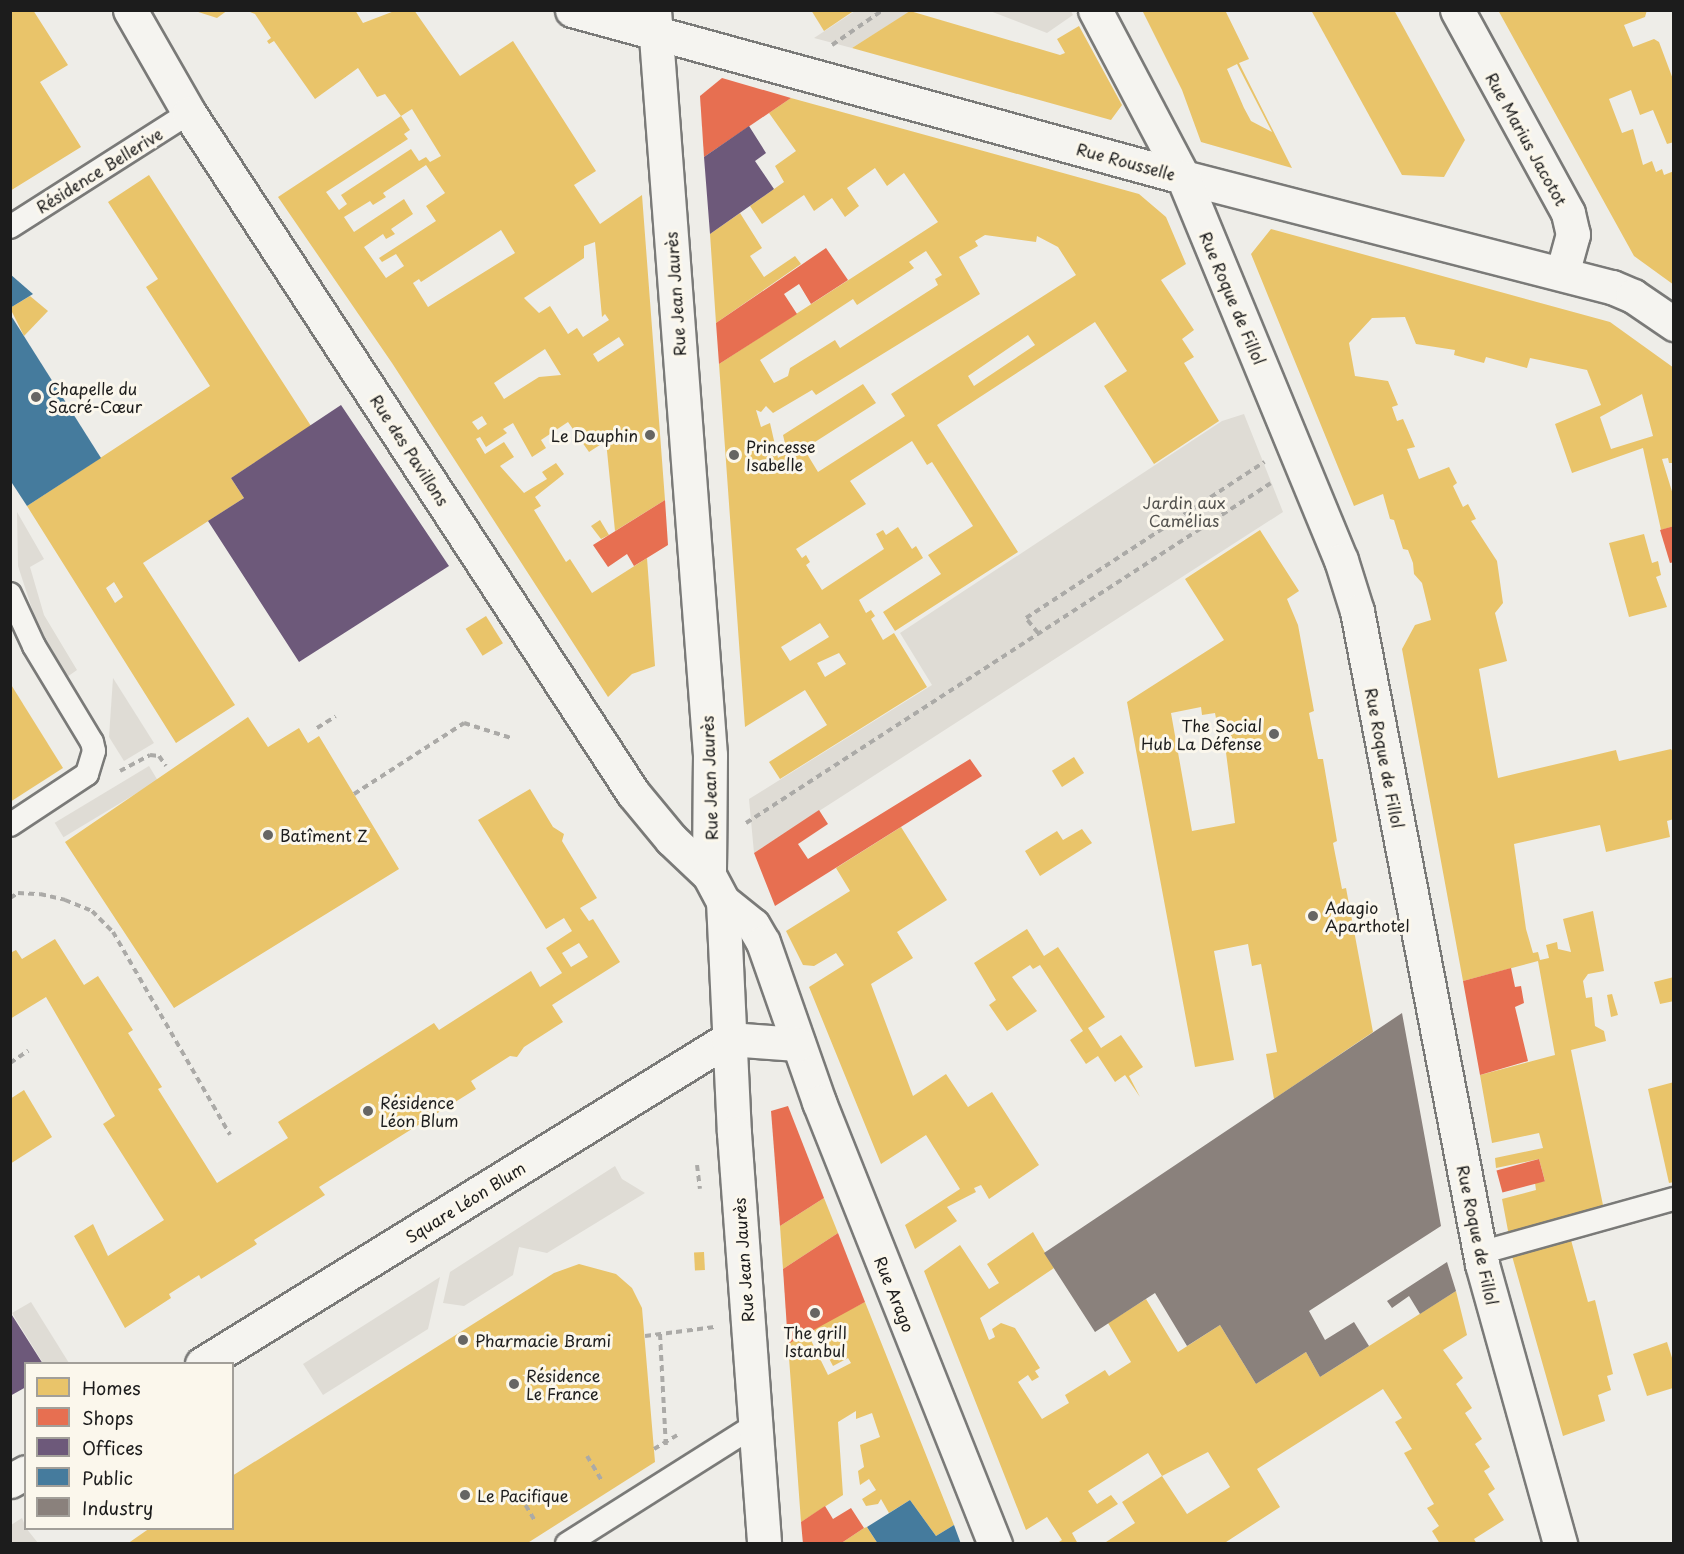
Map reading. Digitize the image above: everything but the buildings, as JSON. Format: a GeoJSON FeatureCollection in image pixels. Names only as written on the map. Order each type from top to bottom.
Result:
{"type":"FeatureCollection","features":[{"type":"Feature","properties":{"kind":"street","name":"Rue des Pavillons"},"geometry":{"type":"LineString","coordinates":[[130,10],[189,113],[633,793],[671,839],[715,873]]}},
{"type":"Feature","properties":{"kind":"street","name":"Rue Rousselle"},"geometry":{"type":"LineString","coordinates":[[572,10],[655,22],[814,74],[1183,177],[1562,274],[1633,296],[1674,324]]}},
{"type":"Feature","properties":{"kind":"street","name":"Rue Roque de Fillol"},"geometry":{"type":"LineString","coordinates":[[1095,10],[1183,177],[1293,468],[1358,611],[1480,1253],[1560,1544]]}},
{"type":"Feature","properties":{"kind":"street","name":"Rue Marius Jacotot"},"geometry":{"type":"LineString","coordinates":[[1457,10],[1568,213],[1573,234],[1562,274]]}},
{"type":"Feature","properties":{"kind":"street","name":"Rue Jean Jaurès"},"geometry":{"type":"LineString","coordinates":[[655,22],[708,729],[715,873],[764,1544]]}},
{"type":"Feature","properties":{"kind":"street","name":"Rue Arago"},"geometry":{"type":"LineString","coordinates":[[715,873],[763,942],[798,1044],[995,1544]]}},
{"type":"Feature","properties":{"kind":"street"},"geometry":{"type":"LineString","coordinates":[[728,1039],[798,1044]]}},
{"type":"Feature","properties":{"kind":"street","name":"Square Léon Blum"},"geometry":{"type":"LineString","coordinates":[[205,1362],[728,1039]]}},
{"type":"Feature","properties":{"kind":"street"},"geometry":{"type":"LineString","coordinates":[[10,1481],[24,1473]]}},
{"type":"Feature","properties":{"kind":"lane","name":"Résidence Bellerive"},"geometry":{"type":"LineString","coordinates":[[10,227],[189,113]]}},
{"type":"Feature","properties":{"kind":"lane"},"geometry":{"type":"LineString","coordinates":[[10,594],[34,646],[92,742],[93,764],[76,783],[10,825]]}},
{"type":"Feature","properties":{"kind":"lane"},"geometry":{"type":"LineString","coordinates":[[1480,1253],[1674,1199]]}},
{"type":"Feature","properties":{"kind":"lane"},"geometry":{"type":"LineString","coordinates":[[567,1544],[755,1425]]}},
{"type":"Feature","properties":{"kind":"path"},"geometry":{"type":"LineString","coordinates":[[814,74],[834,43],[883,10]]}},
{"type":"Feature","properties":{"kind":"path"},"geometry":{"type":"LineString","coordinates":[[715,873],[1038,633],[1293,468],[1273,455],[1026,618],[1038,633]]}},
{"type":"Feature","properties":{"kind":"path"},"geometry":{"type":"LineString","coordinates":[[317,728],[336,716]]}},
{"type":"Feature","properties":{"kind":"path"},"geometry":{"type":"LineString","coordinates":[[354,794],[464,723],[511,738]]}},
{"type":"Feature","properties":{"kind":"path"},"geometry":{"type":"LineString","coordinates":[[93,764],[116,773],[150,755],[159,756],[166,766]]}},
{"type":"Feature","properties":{"kind":"path"},"geometry":{"type":"LineString","coordinates":[[10,898],[18,893],[40,894],[65,900],[92,911],[113,932],[230,1135]]}},
{"type":"Feature","properties":{"kind":"path"},"geometry":{"type":"LineString","coordinates":[[10,1063],[28,1051]]}},
{"type":"Feature","properties":{"kind":"path"},"geometry":{"type":"LineString","coordinates":[[645,1336],[718,1327]]}},
{"type":"Feature","properties":{"kind":"path"},"geometry":{"type":"LineString","coordinates":[[660,1334],[668,1480]]}},
{"type":"Feature","properties":{"kind":"path"},"geometry":{"type":"LineString","coordinates":[[587,1456],[602,1481]]}},
{"type":"Feature","properties":{"kind":"path"},"geometry":{"type":"LineString","coordinates":[[520,1496],[537,1523]]}},
{"type":"Feature","properties":{"kind":"green space"},"geometry":{"type":"Polygon","coordinates":[[[855,11],[911,11],[852,48],[814,38],[855,11]]]}},
{"type":"Feature","properties":{"kind":"green space"},"geometry":{"type":"Polygon","coordinates":[[[990,11],[1071,11],[1073,15],[1047,33],[990,11]]]}},
{"type":"Feature","properties":{"kind":"green space","name":"Jardin aux Camélias"},"geometry":{"type":"Polygon","coordinates":[[[1244,414],[1283,512],[754,853],[749,799],[932,685],[900,633],[1222,421],[1244,414]]]}},
{"type":"Feature","properties":{"kind":"green space"},"geometry":{"type":"Polygon","coordinates":[[[17,512],[44,559],[30,567],[44,615],[77,670],[67,677],[36,621],[18,566],[17,512]]]}},
{"type":"Feature","properties":{"kind":"green space"},"geometry":{"type":"Polygon","coordinates":[[[113,678],[154,743],[124,761],[109,737],[113,678]]]}},
{"type":"Feature","properties":{"kind":"green space"},"geometry":{"type":"Polygon","coordinates":[[[149,766],[158,781],[63,837],[55,823],[149,766]]]}},
{"type":"Feature","properties":{"kind":"green space"},"geometry":{"type":"Polygon","coordinates":[[[615,1166],[622,1179],[645,1193],[547,1253],[519,1247],[513,1275],[464,1306],[443,1303],[450,1272],[615,1166]]]}},
{"type":"Feature","properties":{"kind":"green space"},"geometry":{"type":"Polygon","coordinates":[[[440,1277],[428,1329],[323,1395],[303,1364],[440,1277]]]}},
{"type":"Feature","properties":{"kind":"green space"},"geometry":{"type":"Polygon","coordinates":[[[31,1302],[68,1362],[42,1362],[12,1313],[31,1302]]]}},
{"type":"Feature","properties":{"kind":"green space"},"geometry":{"type":"Polygon","coordinates":[[[22,1518],[24,1530],[28,1530],[38,1543],[11,1543],[11,1525],[22,1518]]]}},
{"type":"Feature","properties":{"kind":"place","name":"Chapelle du Sacré-Cœur"},"geometry":{"type":"Point","coordinates":[36,397]}},
{"type":"Feature","properties":{"kind":"place","name":"Le Dauphin"},"geometry":{"type":"Point","coordinates":[650,435]}},
{"type":"Feature","properties":{"kind":"place","name":"Princesse Isabelle"},"geometry":{"type":"Point","coordinates":[734,455]}},
{"type":"Feature","properties":{"kind":"place","name":"The Social Hub La Défense"},"geometry":{"type":"Point","coordinates":[1274,734]}},
{"type":"Feature","properties":{"kind":"place","name":"Batîment Z"},"geometry":{"type":"Point","coordinates":[268,835]}},
{"type":"Feature","properties":{"kind":"place","name":"Adagio Aparthotel"},"geometry":{"type":"Point","coordinates":[1313,916]}},
{"type":"Feature","properties":{"kind":"place","name":"Résidence Léon Blum"},"geometry":{"type":"Point","coordinates":[368,1111]}},
{"type":"Feature","properties":{"kind":"place","name":"The grill Istanbul"},"geometry":{"type":"Point","coordinates":[815,1313]}},
{"type":"Feature","properties":{"kind":"place","name":"Pharmacie Brami"},"geometry":{"type":"Point","coordinates":[463,1340]}},
{"type":"Feature","properties":{"kind":"place","name":"Résidence Le France"},"geometry":{"type":"Point","coordinates":[514,1384]}},
{"type":"Feature","properties":{"kind":"place","name":"Le Pacifique"},"geometry":{"type":"Point","coordinates":[465,1495]}}]}
